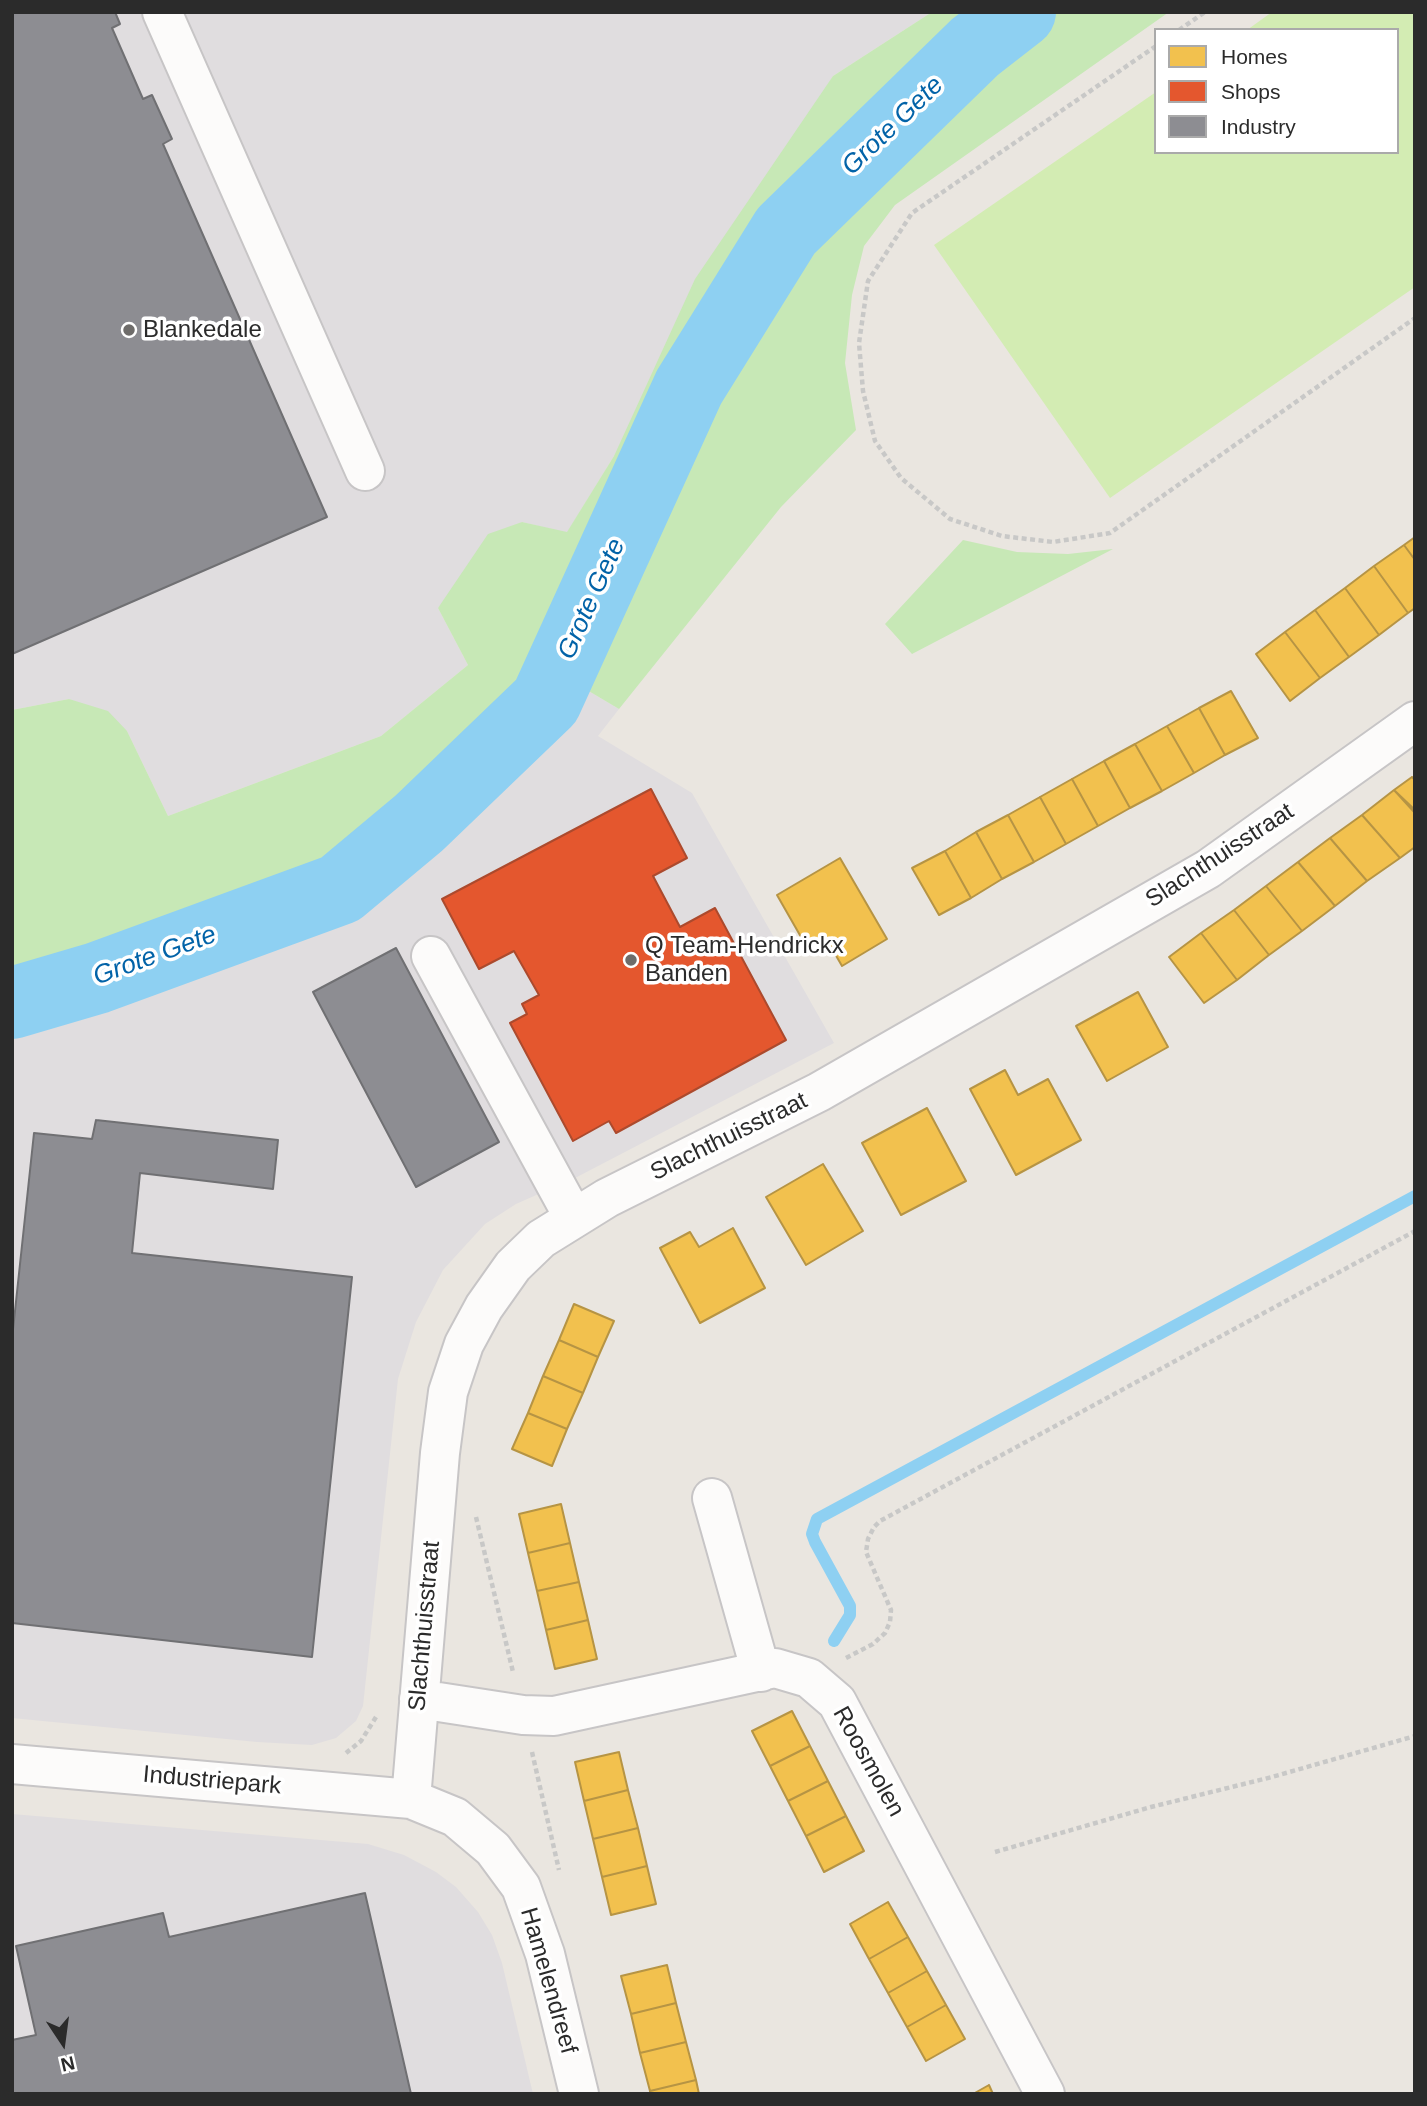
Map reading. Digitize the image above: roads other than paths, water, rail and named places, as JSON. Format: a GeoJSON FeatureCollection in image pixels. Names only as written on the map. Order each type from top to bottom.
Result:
{"type":"FeatureCollection","features":[{"type":"Feature","properties":{"kind":"street"},"geometry":{"type":"LineString","coordinates":[[162,12],[365,471]]}},
{"type":"Feature","properties":{"kind":"street","name":"Slachthuisstraat"},"geometry":{"type":"LineString","coordinates":[[411,1798],[440,1453],[448,1392],[464,1344],[484,1307],[513,1266],[541,1240],[607,1198],[819,1093],[1208,869],[1415,721]]}},
{"type":"Feature","properties":{"kind":"street"},"geometry":{"type":"LineString","coordinates":[[431,956],[575,1218]]}},
{"type":"Feature","properties":{"kind":"street"},"geometry":{"type":"LineString","coordinates":[[712,1498],[761,1672]]}},
{"type":"Feature","properties":{"kind":"street","name":"Roosmolen"},"geometry":{"type":"LineString","coordinates":[[419,1699],[523,1715],[554,1716],[775,1668],[809,1678],[837,1702],[1045,2094]]}},
{"type":"Feature","properties":{"kind":"street","name":"Industriepark"},"geometry":{"type":"LineString","coordinates":[[12,1764],[411,1798]]}},
{"type":"Feature","properties":{"kind":"street","name":"Hamelendreef"},"geometry":{"type":"LineString","coordinates":[[411,1798],[455,1817],[481,1837],[521,1887],[545,1954],[579,2094]]}},
{"type":"Feature","properties":{"kind":"waterway","name":"Grote Gete"},"geometry":{"type":"LineString","coordinates":[[12,1003],[97,978],[340,889],[419,823],[546,701],[689,387],[786,231],[975,47],[1020,12]]}},
{"type":"Feature","properties":{"kind":"waterway"},"geometry":{"type":"LineString","coordinates":[[834,1641],[850,1615],[850,1606],[815,1542],[812,1534],[817,1519],[1415,1196]]}},
{"type":"Feature","properties":{"kind":"place","name":"Blankedale"},"geometry":{"type":"Point","coordinates":[129,330]}},
{"type":"Feature","properties":{"kind":"place","name":"Q Team-Hendrickx Banden"},"geometry":{"type":"Point","coordinates":[631,960]}}]}
